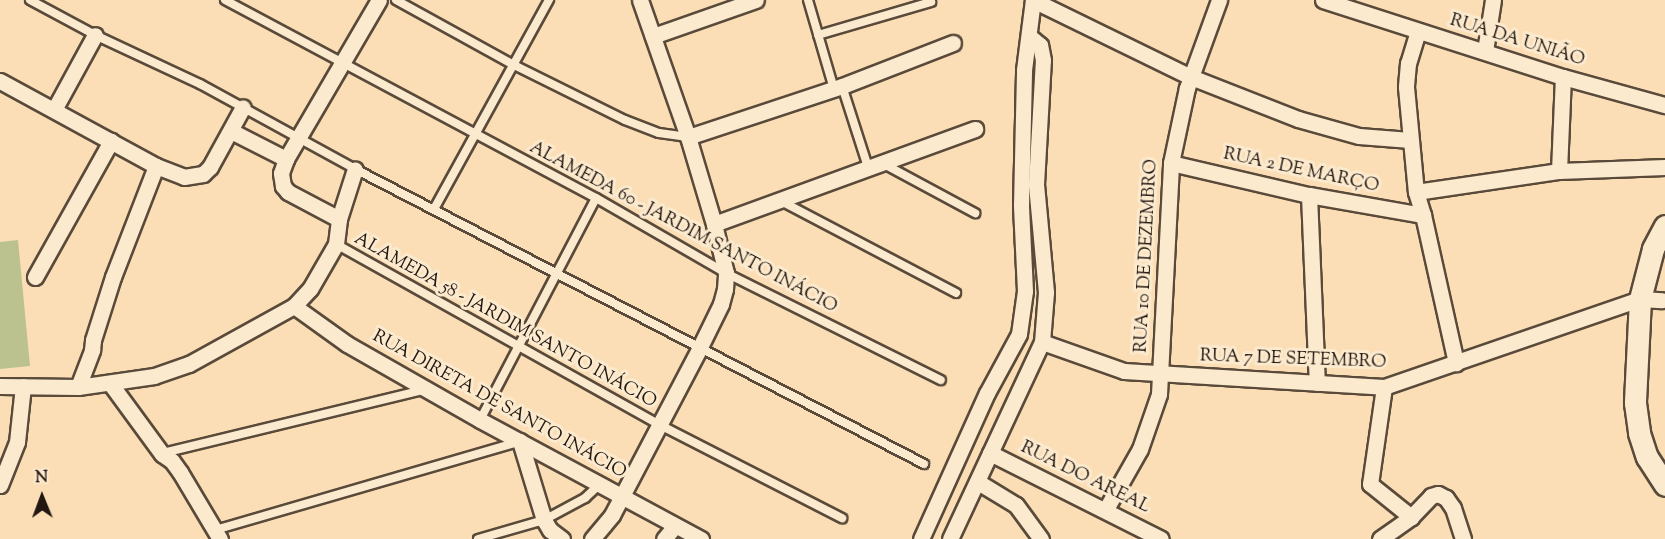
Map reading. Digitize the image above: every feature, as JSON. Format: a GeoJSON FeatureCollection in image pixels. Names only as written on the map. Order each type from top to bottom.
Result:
{"type":"FeatureCollection","features":[{"type":"Feature","properties":{"kind":"main road"},"geometry":{"type":"LineString","coordinates":[[1665,226],[1653,249],[1640,299],[1636,413],[1639,433],[1647,457],[1665,485]]}},
{"type":"Feature","properties":{"kind":"street"},"geometry":{"type":"LineString","coordinates":[[339,219],[288,192],[282,181],[286,159],[340,62],[379,0]]}},
{"type":"Feature","properties":{"kind":"street","name":"RUA DIRETA DE SANTO INÁCIO"},"geometry":{"type":"LineString","coordinates":[[294,306],[347,344],[622,497],[721,304],[726,273],[688,137],[640,0]]}},
{"type":"Feature","properties":{"kind":"street"},"geometry":{"type":"LineString","coordinates":[[653,36],[756,0]]}},
{"type":"Feature","properties":{"kind":"street"},"geometry":{"type":"LineString","coordinates":[[921,539],[987,393],[1020,334],[1025,291],[1021,205],[1024,70],[1033,0],[1191,77],[1298,119],[1359,136],[1410,140]]}},
{"type":"Feature","properties":{"kind":"street","name":"RUA 10 DE DEZEMBRO"},"geometry":{"type":"LineString","coordinates":[[1106,509],[1130,469],[1147,433],[1159,394],[1171,163],[1182,105],[1219,0]]}},
{"type":"Feature","properties":{"kind":"street","name":"RUA DA UNIÃO"},"geometry":{"type":"LineString","coordinates":[[1323,0],[1352,4],[1418,31],[1563,77],[1665,105]]}},
{"type":"Feature","properties":{"kind":"street"},"geometry":{"type":"LineString","coordinates":[[1485,51],[1493,0]]}},
{"type":"Feature","properties":{"kind":"street"},"geometry":{"type":"LineString","coordinates":[[1418,31],[1408,63],[1406,87],[1410,140],[1416,192],[1456,363]]}},
{"type":"Feature","properties":{"kind":"street"},"geometry":{"type":"LineString","coordinates":[[55,108],[95,35]]}},
{"type":"Feature","properties":{"kind":"street"},"geometry":{"type":"LineString","coordinates":[[950,539],[1042,342],[1046,292],[1036,184],[1042,53],[1040,45],[1029,36]]}},
{"type":"Feature","properties":{"kind":"street"},"geometry":{"type":"LineString","coordinates":[[688,137],[838,87],[952,44]]}},
{"type":"Feature","properties":{"kind":"street"},"geometry":{"type":"LineString","coordinates":[[1560,171],[1563,77]]}},
{"type":"Feature","properties":{"kind":"street"},"geometry":{"type":"LineString","coordinates":[[0,81],[55,108],[156,166],[184,177],[203,174],[231,131],[243,107]]}},
{"type":"Feature","properties":{"kind":"street"},"geometry":{"type":"LineString","coordinates":[[714,224],[975,129]]}},
{"type":"Feature","properties":{"kind":"street"},"geometry":{"type":"LineString","coordinates":[[231,131],[286,159]]}},
{"type":"Feature","properties":{"kind":"street"},"geometry":{"type":"LineString","coordinates":[[34,277],[111,141]]}},
{"type":"Feature","properties":{"kind":"street","name":"RUA 2 DE MARÇO"},"geometry":{"type":"LineString","coordinates":[[1171,163],[1310,195],[1423,215]]}},
{"type":"Feature","properties":{"kind":"street"},"geometry":{"type":"LineString","coordinates":[[78,387],[92,350],[93,340],[113,278],[156,166]]}},
{"type":"Feature","properties":{"kind":"street"},"geometry":{"type":"LineString","coordinates":[[1416,192],[1560,171],[1665,167]]}},
{"type":"Feature","properties":{"kind":"street"},"geometry":{"type":"LineString","coordinates":[[0,386],[78,387],[154,376],[189,364],[294,306],[310,289],[336,244],[339,219],[355,169]]}},
{"type":"Feature","properties":{"kind":"street"},"geometry":{"type":"LineString","coordinates":[[1310,195],[1317,383]]}},
{"type":"Feature","properties":{"kind":"street"},"geometry":{"type":"LineString","coordinates":[[1640,299],[1664,300]]}},
{"type":"Feature","properties":{"kind":"street","name":"RUA 7 DE SETEMBRO"},"geometry":{"type":"LineString","coordinates":[[1042,342],[1124,371],[1384,387],[1640,299]]}},
{"type":"Feature","properties":{"kind":"street"},"geometry":{"type":"LineString","coordinates":[[110,383],[162,454],[172,461],[180,472],[217,535]]}},
{"type":"Feature","properties":{"kind":"street"},"geometry":{"type":"LineString","coordinates":[[0,485],[17,442],[23,386]]}},
{"type":"Feature","properties":{"kind":"street"},"geometry":{"type":"LineString","coordinates":[[1384,387],[1370,484],[1411,517]]}},
{"type":"Feature","properties":{"kind":"street"},"geometry":{"type":"LineString","coordinates":[[520,441],[544,520],[550,530],[561,539]]}},
{"type":"Feature","properties":{"kind":"street","name":"RUA DO AREAL"},"geometry":{"type":"LineString","coordinates":[[990,453],[1106,509],[1161,539]]}},
{"type":"Feature","properties":{"kind":"street"},"geometry":{"type":"LineString","coordinates":[[978,482],[1016,505],[1041,539]]}},
{"type":"Feature","properties":{"kind":"street"},"geometry":{"type":"LineString","coordinates":[[1380,539],[1411,517],[1431,496],[1441,495],[1454,508],[1463,539]]}},
{"type":"Feature","properties":{"kind":"street"},"geometry":{"type":"LineString","coordinates":[[592,539],[604,527],[622,497],[701,539]]}},
{"type":"Feature","properties":{"kind":"street"},"geometry":{"type":"LineString","coordinates":[[664,539],[675,526]]}},
{"type":"Feature","properties":{"kind":"lane"},"geometry":{"type":"LineString","coordinates":[[30,0],[95,35],[200,84],[355,169],[924,464]]}},
{"type":"Feature","properties":{"kind":"lane","name":"ALAMEDA 60 - JARDIM SANTO INÁCIO"},"geometry":{"type":"LineString","coordinates":[[225,0],[596,198],[726,273],[941,380]]}},
{"type":"Feature","properties":{"kind":"lane"},"geometry":{"type":"LineString","coordinates":[[396,0],[512,64],[625,120],[659,133],[688,137]]}},
{"type":"Feature","properties":{"kind":"lane"},"geometry":{"type":"LineString","coordinates":[[434,209],[549,0]]}},
{"type":"Feature","properties":{"kind":"lane"},"geometry":{"type":"LineString","coordinates":[[808,0],[838,87],[875,164],[975,213]]}},
{"type":"Feature","properties":{"kind":"lane"},"geometry":{"type":"LineString","coordinates":[[819,35],[931,2]]}},
{"type":"Feature","properties":{"kind":"lane"},"geometry":{"type":"LineString","coordinates":[[480,420],[596,198]]}},
{"type":"Feature","properties":{"kind":"lane"},"geometry":{"type":"LineString","coordinates":[[777,200],[956,293]]}},
{"type":"Feature","properties":{"kind":"lane","name":"ALAMEDA 58 - JARDIM SANTO INÁCIO"},"geometry":{"type":"LineString","coordinates":[[336,244],[519,344],[658,424],[842,518]]}},
{"type":"Feature","properties":{"kind":"lane"},"geometry":{"type":"LineString","coordinates":[[162,454],[426,389]]}},
{"type":"Feature","properties":{"kind":"lane"},"geometry":{"type":"LineString","coordinates":[[217,535],[520,441]]}},
{"type":"Feature","properties":{"kind":"lane"},"geometry":{"type":"LineString","coordinates":[[477,539],[544,520],[585,498],[599,485]]}},
{"type":"Feature","properties":{"kind":"green space"},"geometry":{"type":"Polygon","coordinates":[[[18,240],[30,366],[0,369],[0,242],[18,240]]]}}]}
